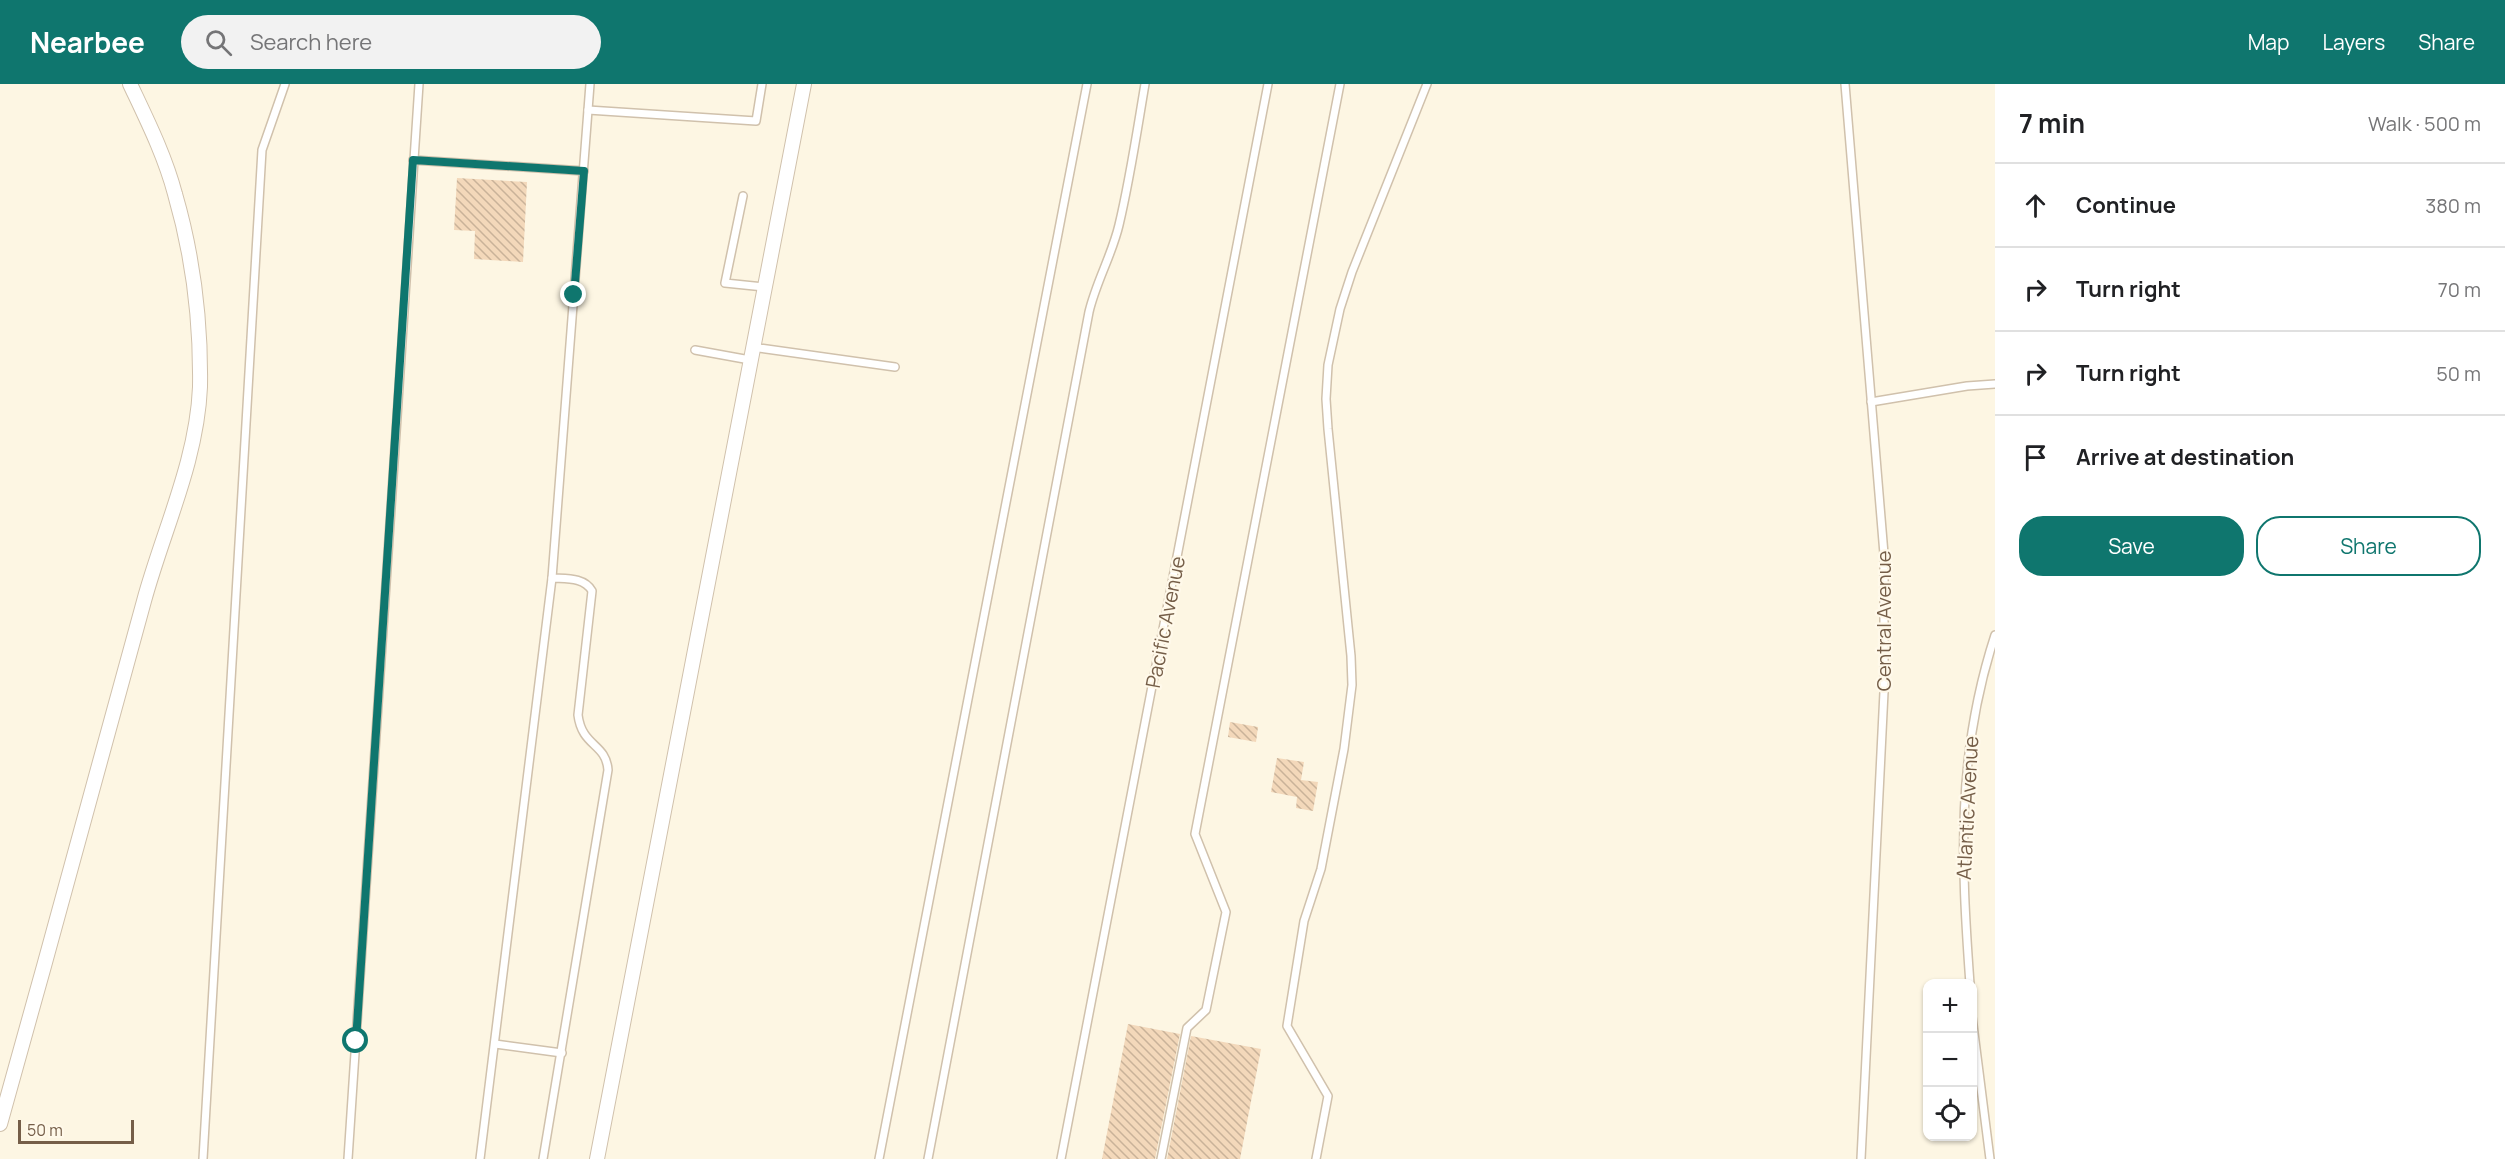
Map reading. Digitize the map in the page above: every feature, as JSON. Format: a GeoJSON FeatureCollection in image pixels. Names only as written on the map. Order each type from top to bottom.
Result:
{"type":"FeatureCollection","features":[{"type":"Feature","properties":{"kind":"street"},"geometry":{"type":"LineString","coordinates":[[0,1124],[153,568],[186,466],[200,388],[195,295],[188,248],[175,193],[130,84]]}},
{"type":"Feature","properties":{"kind":"street"},"geometry":{"type":"LineString","coordinates":[[597,1159],[804,84]]}},
{"type":"Feature","properties":{"kind":"lane"},"geometry":{"type":"LineString","coordinates":[[203,1159],[262,150],[285,84]]}},
{"type":"Feature","properties":{"kind":"lane"},"geometry":{"type":"LineString","coordinates":[[348,1159],[419,84]]}},
{"type":"Feature","properties":{"kind":"lane"},"geometry":{"type":"LineString","coordinates":[[480,1159],[552,578],[590,84]]}},
{"type":"Feature","properties":{"kind":"lane"},"geometry":{"type":"LineString","coordinates":[[588,110],[756,121],[762,84]]}},
{"type":"Feature","properties":{"kind":"lane"},"geometry":{"type":"LineString","coordinates":[[879,1159],[1087,84]]}},
{"type":"Feature","properties":{"kind":"lane"},"geometry":{"type":"LineString","coordinates":[[928,1159],[1089,312],[1094,293],[1109,260],[1119,224],[1145,84]]}},
{"type":"Feature","properties":{"kind":"lane","name":"Pacific Avenue"},"geometry":{"type":"LineString","coordinates":[[1061,1159],[1268,84]]}},
{"type":"Feature","properties":{"kind":"lane"},"geometry":{"type":"LineString","coordinates":[[1161,1159],[1187,1028],[1206,1010],[1226,912],[1194,834],[1340,84]]}},
{"type":"Feature","properties":{"kind":"lane"},"geometry":{"type":"LineString","coordinates":[[1316,1159],[1328,1096],[1287,1026],[1304,921],[1322,869],[1346,738],[1352,685],[1352,656],[1328,429],[1326,399],[1329,365],[1333,337],[1352,272],[1427,84]]}},
{"type":"Feature","properties":{"kind":"lane","name":"Central Avenue"},"geometry":{"type":"LineString","coordinates":[[1845,84],[1884,554],[1884,693],[1861,1159]]}},
{"type":"Feature","properties":{"kind":"lane"},"geometry":{"type":"LineString","coordinates":[[413,160],[584,171]]}},
{"type":"Feature","properties":{"kind":"lane"},"geometry":{"type":"LineString","coordinates":[[743,196],[726,283],[764,287]]}},
{"type":"Feature","properties":{"kind":"lane"},"geometry":{"type":"LineString","coordinates":[[695,350],[895,367]]}},
{"type":"Feature","properties":{"kind":"lane"},"geometry":{"type":"LineString","coordinates":[[1871,402],[1967,386],[1995,384]]}},
{"type":"Feature","properties":{"kind":"lane"},"geometry":{"type":"LineString","coordinates":[[543,1159],[608,770],[604,754],[582,733],[578,715],[591,591],[585,582],[579,580],[552,578]]}},
{"type":"Feature","properties":{"kind":"lane","name":"Atlantic Avenue"},"geometry":{"type":"LineString","coordinates":[[1970,979],[1962,882],[1966,783],[1970,736],[1977,698],[1995,635]]}},
{"type":"Feature","properties":{"kind":"lane"},"geometry":{"type":"LineString","coordinates":[[1974,1033],[1990,1159]]}},
{"type":"Feature","properties":{"kind":"lane"},"geometry":{"type":"LineString","coordinates":[[495,1044],[562,1053]]}},
{"type":"Feature","properties":{"kind":"building"},"geometry":{"type":"Polygon","coordinates":[[[457,178],[527,182],[523,262],[474,259],[475,231],[454,230],[457,178]]]}},
{"type":"Feature","properties":{"kind":"building"},"geometry":{"type":"Polygon","coordinates":[[[1230,722],[1258,727],[1256,742],[1228,737],[1230,722]]]}},
{"type":"Feature","properties":{"kind":"building"},"geometry":{"type":"Polygon","coordinates":[[[1277,758],[1304,762],[1301,780],[1318,782],[1313,811],[1296,808],[1297,797],[1271,792],[1277,758]]]}},
{"type":"Feature","properties":{"kind":"building"},"geometry":{"type":"Polygon","coordinates":[[[1128,1024],[1180,1034],[1155,1159],[1102,1159],[1128,1024]]]}},
{"type":"Feature","properties":{"kind":"building"},"geometry":{"type":"Polygon","coordinates":[[[1191,1036],[1261,1049],[1240,1159],[1167,1159],[1191,1036]]]}},
{"type":"Feature","properties":{"kind":"route"},"geometry":{"type":"LineString","coordinates":[[356,1041],[413,160],[584,171],[574,295]]}}]}
